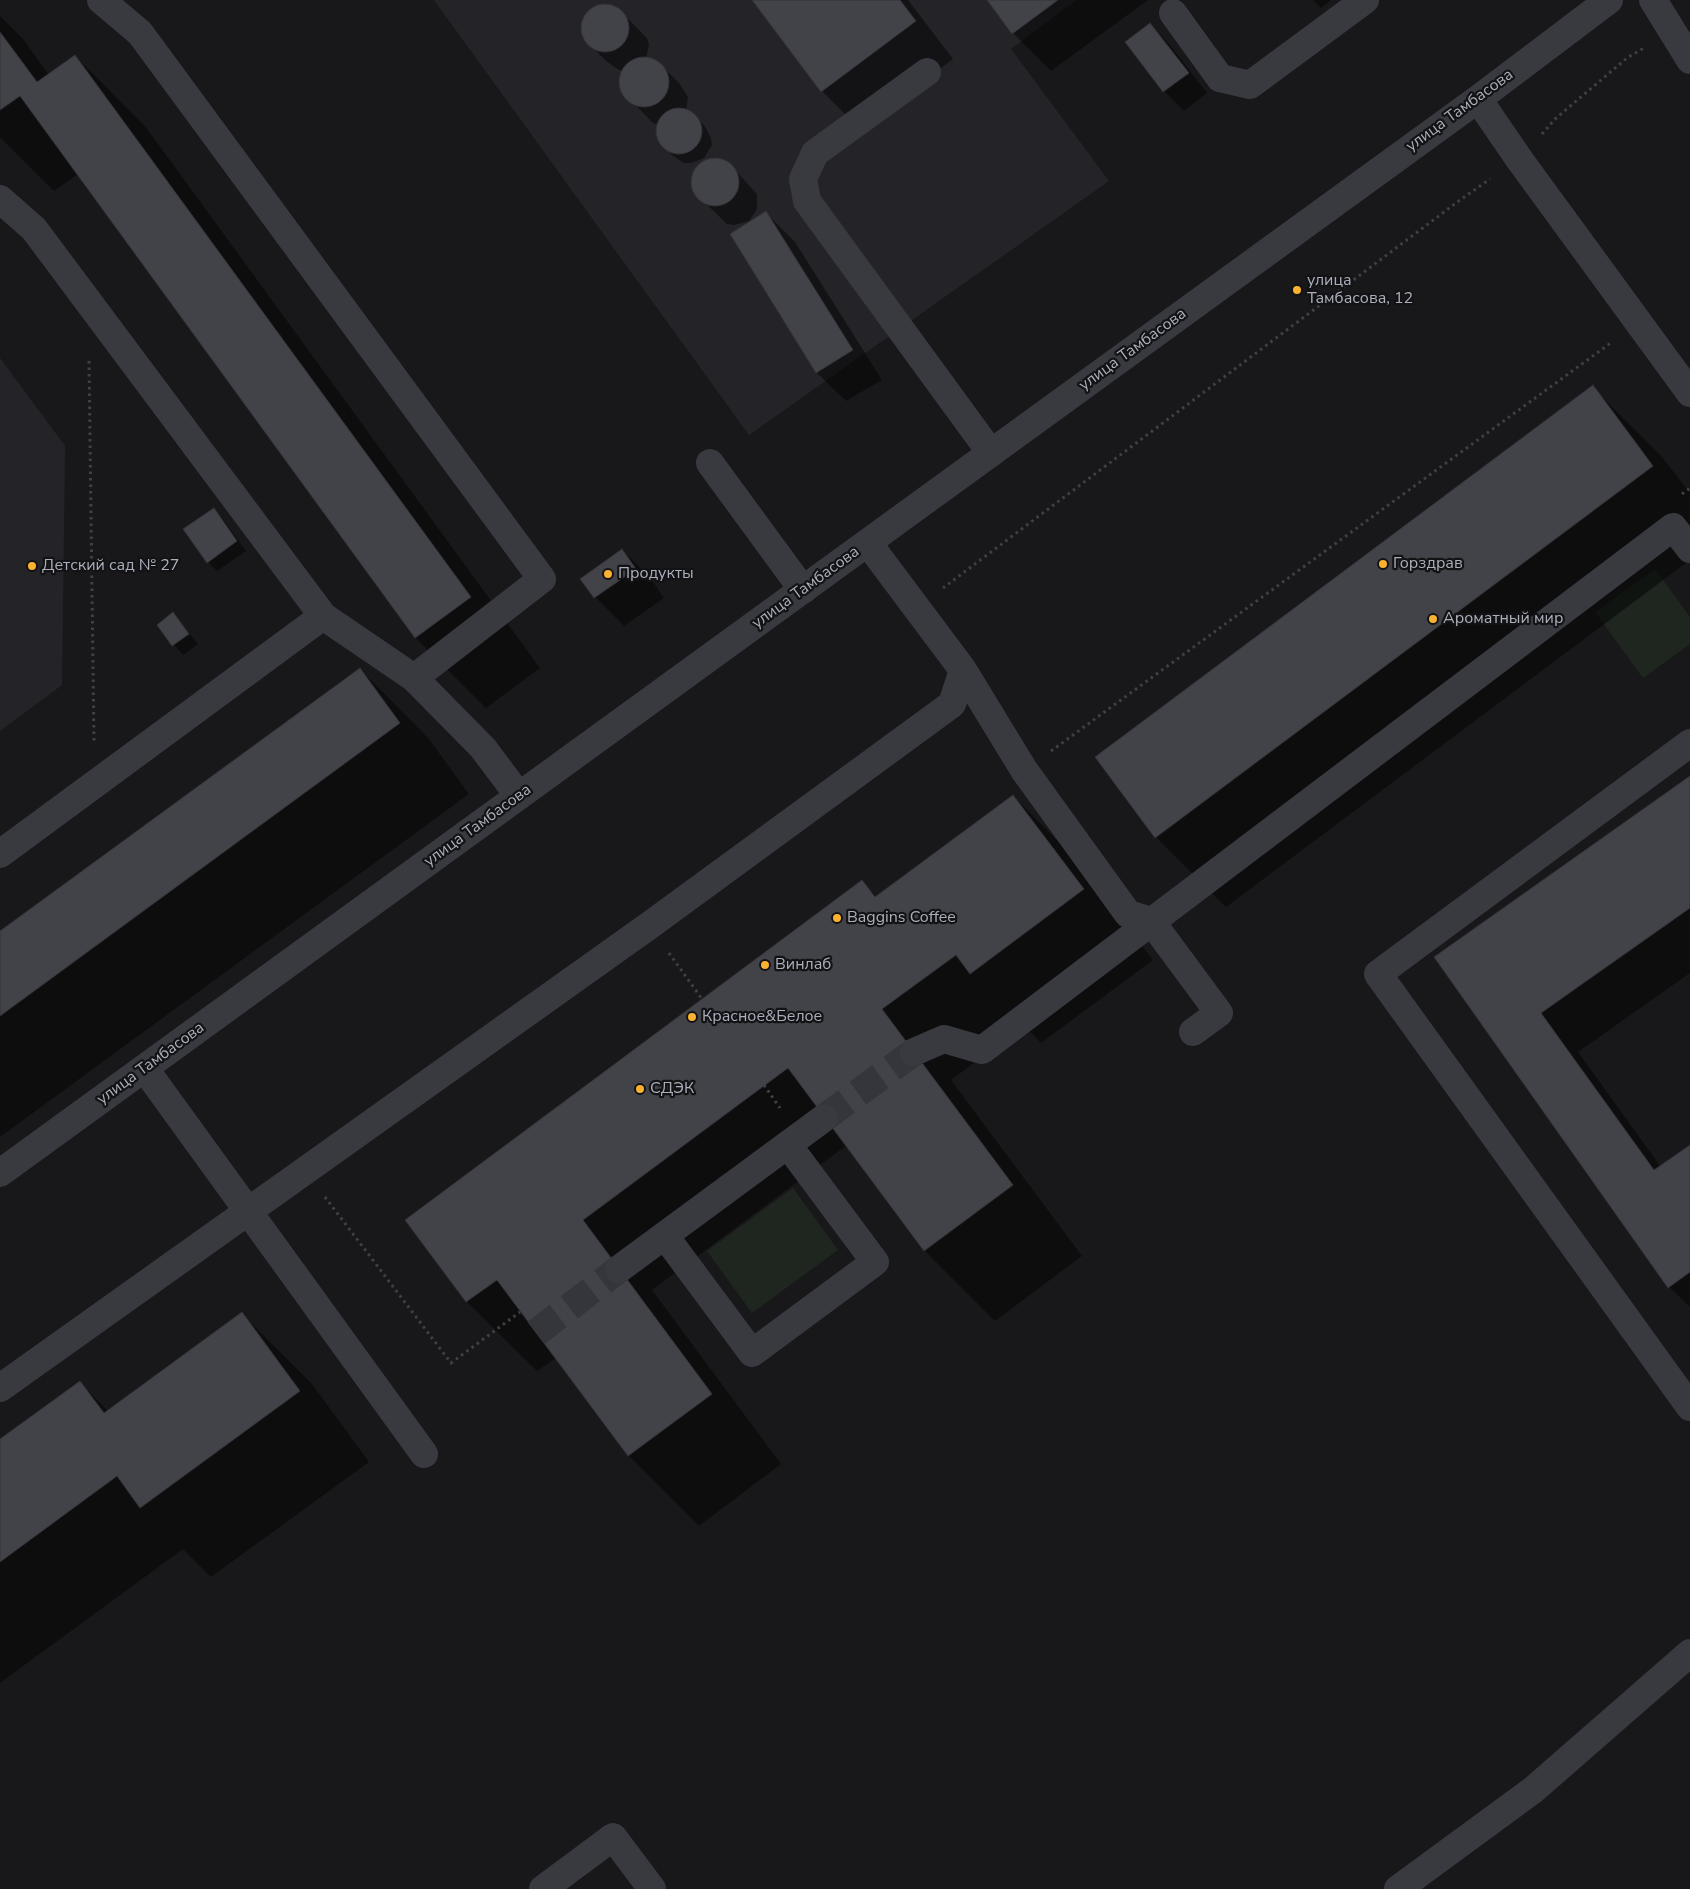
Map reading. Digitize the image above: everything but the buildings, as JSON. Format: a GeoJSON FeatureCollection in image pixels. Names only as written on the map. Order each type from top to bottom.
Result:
{"type":"FeatureCollection","features":[{"type":"Feature","properties":{"kind":"street"},"geometry":{"type":"LineString","coordinates":[[101,0],[140,33],[542,579],[414,678]]}},
{"type":"Feature","properties":{"kind":"street"},"geometry":{"type":"LineString","coordinates":[[1173,13],[1220,78],[1250,85],[1365,0]]}},
{"type":"Feature","properties":{"kind":"street","name":"улица Тамбасова"},"geometry":{"type":"LineString","coordinates":[[0,1173],[1478,99],[1609,0]]}},
{"type":"Feature","properties":{"kind":"street"},"geometry":{"type":"LineString","coordinates":[[1653,0],[1690,60]]}},
{"type":"Feature","properties":{"kind":"street"},"geometry":{"type":"LineString","coordinates":[[927,72],[815,154],[803,179],[807,201],[991,453]]}},
{"type":"Feature","properties":{"kind":"street"},"geometry":{"type":"LineString","coordinates":[[1478,99],[1519,159],[1690,393]]}},
{"type":"Feature","properties":{"kind":"street"},"geometry":{"type":"LineString","coordinates":[[0,199],[34,229],[323,616],[414,678],[483,748],[519,796]]}},
{"type":"Feature","properties":{"kind":"street"},"geometry":{"type":"LineString","coordinates":[[710,463],[804,590]]}},
{"type":"Feature","properties":{"kind":"street"},"geometry":{"type":"LineString","coordinates":[[914,1052],[944,1039],[982,1050],[1674,527],[1690,549]]}},
{"type":"Feature","properties":{"kind":"street"},"geometry":{"type":"LineString","coordinates":[[868,543],[963,670],[1024,770],[1128,914],[1151,921],[1219,1012],[1193,1032]]}},
{"type":"Feature","properties":{"kind":"street"},"geometry":{"type":"LineString","coordinates":[[0,854],[323,616]]}},
{"type":"Feature","properties":{"kind":"street"},"geometry":{"type":"LineString","coordinates":[[0,1388],[650,925],[952,704],[963,670]]}},
{"type":"Feature","properties":{"kind":"street"},"geometry":{"type":"LineString","coordinates":[[1690,743],[1378,974],[1690,1407]]}},
{"type":"Feature","properties":{"kind":"street"},"geometry":{"type":"LineString","coordinates":[[145,1069],[424,1454]]}},
{"type":"Feature","properties":{"kind":"street"},"geometry":{"type":"LineString","coordinates":[[619,1269],[824,1118]]}},
{"type":"Feature","properties":{"kind":"street"},"geometry":{"type":"LineString","coordinates":[[665,1236],[752,1353],[783,1331],[875,1262],[788,1145]]}},
{"type":"Feature","properties":{"kind":"street"},"geometry":{"type":"LineString","coordinates":[[1398,1889],[1533,1790],[1690,1653]]}},
{"type":"Feature","properties":{"kind":"street"},"geometry":{"type":"LineString","coordinates":[[543,1889],[613,1837],[652,1889]]}},
{"type":"Feature","properties":{"kind":"path"},"geometry":{"type":"LineString","coordinates":[[916,608],[1456,203],[1519,159],[1555,118],[1627,58],[1646,46]]}},
{"type":"Feature","properties":{"kind":"path"},"geometry":{"type":"LineString","coordinates":[[88,302],[95,784]]}},
{"type":"Feature","properties":{"kind":"path"},"geometry":{"type":"LineString","coordinates":[[1024,770],[1639,323]]}},
{"type":"Feature","properties":{"kind":"path"},"geometry":{"type":"LineString","coordinates":[[650,925],[702,1000]]}},
{"type":"Feature","properties":{"kind":"path"},"geometry":{"type":"LineString","coordinates":[[306,1170],[451,1364],[520,1312]]}},
{"type":"Feature","properties":{"kind":"shaded area"},"geometry":{"type":"Polygon","coordinates":[[[434,0],[1077,0],[1011,49],[1109,181],[749,435],[434,0]]]}},
{"type":"Feature","properties":{"kind":"shaded area","name":"Детский сад № 27"},"geometry":{"type":"Polygon","coordinates":[[[0,358],[65,446],[62,685],[0,731],[0,358]]]}},
{"type":"Feature","properties":{"kind":"shaded area"},"geometry":{"type":"Polygon","coordinates":[[[1655,569],[1690,617],[1690,644],[1643,678],[1595,612],[1655,569]]]}},
{"type":"Feature","properties":{"kind":"shaded area"},"geometry":{"type":"Polygon","coordinates":[[[793,1188],[838,1250],[752,1313],[707,1251],[793,1188]]]}},
{"type":"Feature","properties":{"kind":"tunnel"},"geometry":{"type":"LineString","coordinates":[[824,1118],[914,1052]]}},
{"type":"Feature","properties":{"kind":"tunnel"},"geometry":{"type":"LineString","coordinates":[[536,1333],[619,1269]]}},
{"type":"Feature","properties":{"kind":"place","name":"улица Тамбасова, 12"},"geometry":{"type":"Point","coordinates":[1297,290]}},
{"type":"Feature","properties":{"kind":"place","name":"Горздрав"},"geometry":{"type":"Point","coordinates":[1383,564]}},
{"type":"Feature","properties":{"kind":"place","name":"Детский сад № 27"},"geometry":{"type":"Point","coordinates":[32,566]}},
{"type":"Feature","properties":{"kind":"place","name":"Продукты"},"geometry":{"type":"Point","coordinates":[608,574]}},
{"type":"Feature","properties":{"kind":"place","name":"Ароматный мир"},"geometry":{"type":"Point","coordinates":[1433,619]}},
{"type":"Feature","properties":{"kind":"place","name":"Baggins Coffee"},"geometry":{"type":"Point","coordinates":[837,918]}},
{"type":"Feature","properties":{"kind":"place","name":"Винлаб"},"geometry":{"type":"Point","coordinates":[765,965]}},
{"type":"Feature","properties":{"kind":"place","name":"Красное&Белое"},"geometry":{"type":"Point","coordinates":[692,1017]}},
{"type":"Feature","properties":{"kind":"place","name":"СДЭК"},"geometry":{"type":"Point","coordinates":[640,1089]}}]}
